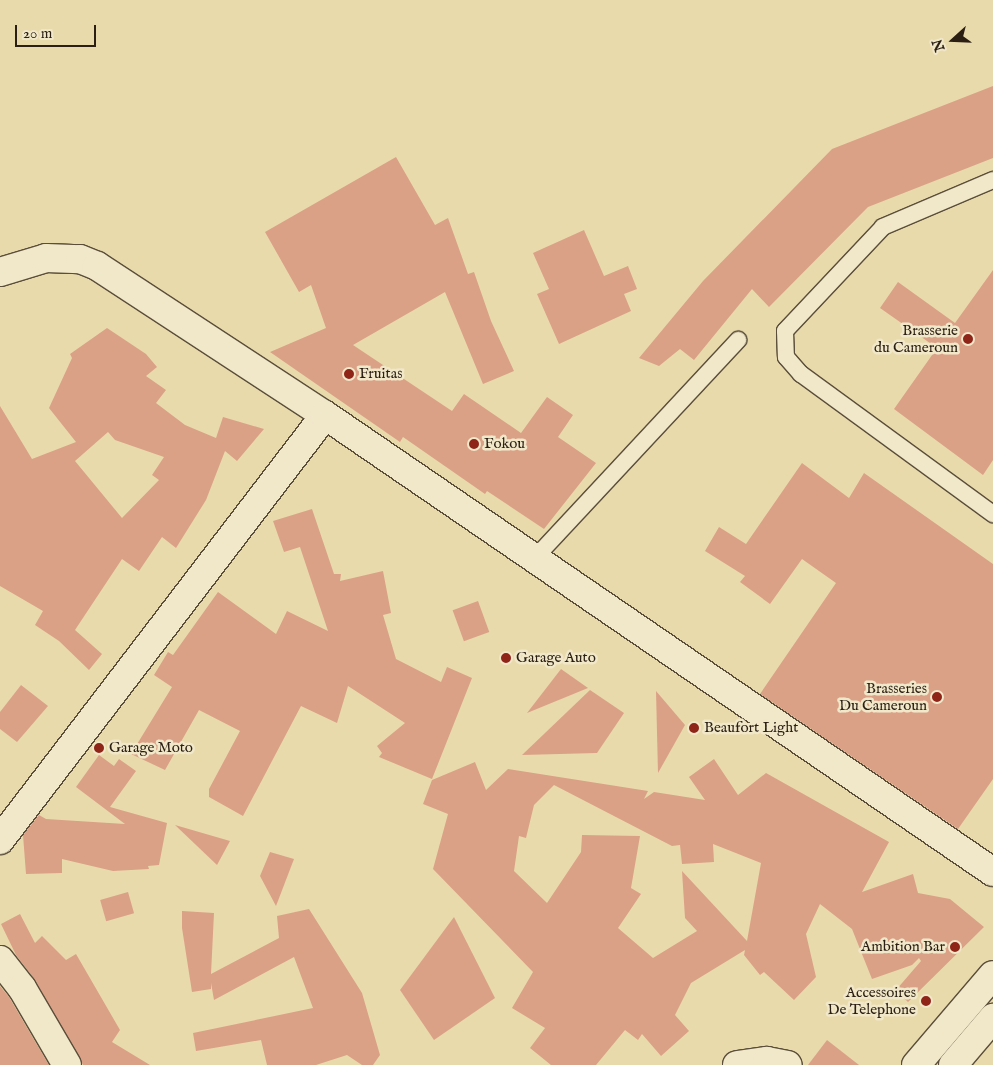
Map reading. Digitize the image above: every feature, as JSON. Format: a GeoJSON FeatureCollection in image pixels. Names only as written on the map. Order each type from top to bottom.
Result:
{"type":"FeatureCollection","features":[{"type":"Feature","properties":{"kind":"main road"},"geometry":{"type":"LineString","coordinates":[[0,272],[46,258],[80,259],[97,266],[325,415],[534,560],[740,697],[993,872]]}},
{"type":"Feature","properties":{"kind":"main road"},"geometry":{"type":"LineString","coordinates":[[0,840],[325,415]]}},
{"type":"Feature","properties":{"kind":"main road"},"geometry":{"type":"LineString","coordinates":[[0,960],[22,988],[67,1065]]}},
{"type":"Feature","properties":{"kind":"main road"},"geometry":{"type":"LineString","coordinates":[[916,1065],[993,975]]}},
{"type":"Feature","properties":{"kind":"main road"},"geometry":{"type":"LineString","coordinates":[[953,1065],[993,1018]]}},
{"type":"Feature","properties":{"kind":"main road"},"geometry":{"type":"LineString","coordinates":[[737,1065],[767,1061],[788,1065]]}},
{"type":"Feature","properties":{"kind":"lane"},"geometry":{"type":"LineString","coordinates":[[993,180],[882,226],[785,331],[786,357],[801,374],[993,514]]}},
{"type":"Feature","properties":{"kind":"lane"},"geometry":{"type":"LineString","coordinates":[[534,560],[738,340]]}},
{"type":"Feature","properties":{"kind":"building"},"geometry":{"type":"Polygon","coordinates":[[[993,86],[993,158],[868,207],[769,307],[752,289],[694,360],[680,349],[659,366],[639,358],[703,281],[832,149],[993,86]]]}},
{"type":"Feature","properties":{"kind":"building"},"geometry":{"type":"Polygon","coordinates":[[[396,157],[435,225],[448,218],[468,274],[474,272],[491,321],[514,371],[483,384],[445,292],[353,345],[452,411],[464,394],[521,433],[547,397],[573,415],[558,437],[596,463],[544,529],[487,491],[485,494],[403,437],[400,442],[270,352],[326,328],[311,285],[299,292],[265,232],[396,157]]]}},
{"type":"Feature","properties":{"kind":"building"},"geometry":{"type":"Polygon","coordinates":[[[584,230],[604,276],[628,266],[637,289],[624,294],[631,311],[559,344],[537,294],[549,289],[533,253],[584,230]]]}},
{"type":"Feature","properties":{"kind":"building","name":"Brasserie du Cameroun"},"geometry":{"type":"Polygon","coordinates":[[[993,270],[993,460],[983,475],[894,409],[937,348],[880,308],[898,282],[955,323],[993,270]]]}},
{"type":"Feature","properties":{"kind":"building"},"geometry":{"type":"Polygon","coordinates":[[[107,328],[146,354],[157,367],[146,376],[166,390],[156,403],[185,425],[216,438],[223,417],[264,429],[237,461],[225,451],[206,500],[176,548],[162,537],[139,571],[122,559],[75,630],[102,654],[89,670],[59,641],[35,625],[43,611],[0,586],[0,406],[32,459],[76,442],[49,408],[72,358],[70,354],[107,328]],[[108,432],[75,461],[122,518],[159,480],[152,475],[164,457],[115,440],[108,432]]]}},
{"type":"Feature","properties":{"kind":"building"},"geometry":{"type":"Polygon","coordinates":[[[802,463],[849,498],[864,473],[993,564],[993,779],[958,829],[760,694],[836,583],[802,559],[770,604],[740,582],[745,576],[705,551],[719,527],[746,544],[802,463]]]}},
{"type":"Feature","properties":{"kind":"building"},"geometry":{"type":"Polygon","coordinates":[[[312,509],[334,574],[341,574],[340,581],[383,571],[391,613],[383,615],[396,659],[441,682],[447,667],[472,678],[432,779],[379,757],[382,753],[377,746],[405,723],[348,686],[337,723],[301,706],[243,816],[209,797],[209,789],[240,731],[199,710],[165,770],[131,754],[172,687],[154,675],[168,652],[173,655],[218,592],[276,634],[287,611],[328,631],[300,547],[284,552],[273,521],[312,509]]]}},
{"type":"Feature","properties":{"kind":"building"},"geometry":{"type":"Polygon","coordinates":[[[478,601],[489,632],[464,641],[453,610],[478,601]]]}},
{"type":"Feature","properties":{"kind":"building"},"geometry":{"type":"Polygon","coordinates":[[[561,669],[588,688],[527,713],[561,669]]]}},
{"type":"Feature","properties":{"kind":"building"},"geometry":{"type":"Polygon","coordinates":[[[21,685],[48,706],[17,742],[0,729],[0,712],[21,685]]]}},
{"type":"Feature","properties":{"kind":"building"},"geometry":{"type":"Polygon","coordinates":[[[590,690],[624,713],[597,753],[522,755],[590,690]]]}},
{"type":"Feature","properties":{"kind":"building"},"geometry":{"type":"Polygon","coordinates":[[[656,691],[685,725],[658,773],[656,691]]]}},
{"type":"Feature","properties":{"kind":"building"},"geometry":{"type":"Polygon","coordinates":[[[99,755],[114,766],[119,759],[136,771],[110,807],[167,823],[159,865],[148,866],[149,869],[113,871],[62,859],[62,873],[26,874],[23,835],[39,815],[46,819],[125,824],[76,787],[99,755]]]}},
{"type":"Feature","properties":{"kind":"building"},"geometry":{"type":"Polygon","coordinates":[[[714,759],[738,795],[766,773],[889,842],[862,892],[913,874],[918,893],[950,899],[984,927],[908,1002],[896,990],[921,961],[919,958],[912,965],[872,979],[852,929],[820,904],[806,934],[816,977],[794,1000],[764,972],[760,975],[744,955],[745,950],[691,983],[675,1015],[689,1031],[661,1056],[642,1034],[638,1040],[625,1030],[596,1065],[551,1065],[530,1048],[545,1028],[512,1008],[533,972],[433,869],[448,814],[423,804],[432,780],[475,762],[486,790],[508,769],[648,791],[644,799],[654,792],[705,800],[689,777],[714,759]],[[554,785],[534,805],[526,838],[519,836],[514,871],[547,903],[581,852],[582,835],[640,836],[631,888],[641,894],[618,928],[653,958],[697,931],[685,918],[682,871],[747,941],[761,863],[713,844],[714,862],[682,864],[680,845],[672,846],[554,785]]]}},
{"type":"Feature","properties":{"kind":"building"},"geometry":{"type":"Polygon","coordinates":[[[175,825],[230,841],[217,865],[175,825]]]}},
{"type":"Feature","properties":{"kind":"building"},"geometry":{"type":"Polygon","coordinates":[[[270,852],[294,859],[276,906],[260,876],[270,852]]]}},
{"type":"Feature","properties":{"kind":"building"},"geometry":{"type":"Polygon","coordinates":[[[128,892],[134,913],[106,921],[100,900],[128,892]]]}},
{"type":"Feature","properties":{"kind":"building"},"geometry":{"type":"Polygon","coordinates":[[[309,909],[362,993],[380,1055],[373,1065],[362,1065],[347,1055],[316,1065],[267,1065],[261,1040],[196,1051],[193,1033],[313,1008],[294,957],[214,1000],[211,983],[211,989],[192,992],[182,928],[182,911],[214,913],[211,974],[279,938],[277,916],[309,909]]]}},
{"type":"Feature","properties":{"kind":"building"},"geometry":{"type":"Polygon","coordinates":[[[20,914],[35,943],[42,936],[66,960],[76,954],[120,1030],[112,1042],[150,1065],[83,1065],[35,980],[16,955],[1,924],[20,914]]]}},
{"type":"Feature","properties":{"kind":"building"},"geometry":{"type":"Polygon","coordinates":[[[454,917],[495,998],[434,1040],[400,990],[454,917]]]}},
{"type":"Feature","properties":{"kind":"building"},"geometry":{"type":"Polygon","coordinates":[[[0,986],[9,997],[49,1065],[0,1065],[0,986]]]}},
{"type":"Feature","properties":{"kind":"building"},"geometry":{"type":"Polygon","coordinates":[[[827,1040],[859,1065],[808,1065],[827,1040]]]}},
{"type":"Feature","properties":{"kind":"place","name":"Brasserie du Cameroun"},"geometry":{"type":"Point","coordinates":[968,339]}},
{"type":"Feature","properties":{"kind":"place","name":"Fruitas"},"geometry":{"type":"Point","coordinates":[349,374]}},
{"type":"Feature","properties":{"kind":"place","name":"Fokou"},"geometry":{"type":"Point","coordinates":[474,444]}},
{"type":"Feature","properties":{"kind":"place","name":"Garage Auto"},"geometry":{"type":"Point","coordinates":[506,658]}},
{"type":"Feature","properties":{"kind":"place","name":"Brasseries Du Cameroun"},"geometry":{"type":"Point","coordinates":[937,697]}},
{"type":"Feature","properties":{"kind":"place","name":"Beaufort Light"},"geometry":{"type":"Point","coordinates":[694,728]}},
{"type":"Feature","properties":{"kind":"place","name":"Garage Moto"},"geometry":{"type":"Point","coordinates":[99,748]}},
{"type":"Feature","properties":{"kind":"place","name":"Ambition Bar"},"geometry":{"type":"Point","coordinates":[955,947]}},
{"type":"Feature","properties":{"kind":"place","name":"Accessoires De Telephone"},"geometry":{"type":"Point","coordinates":[926,1001]}}]}
